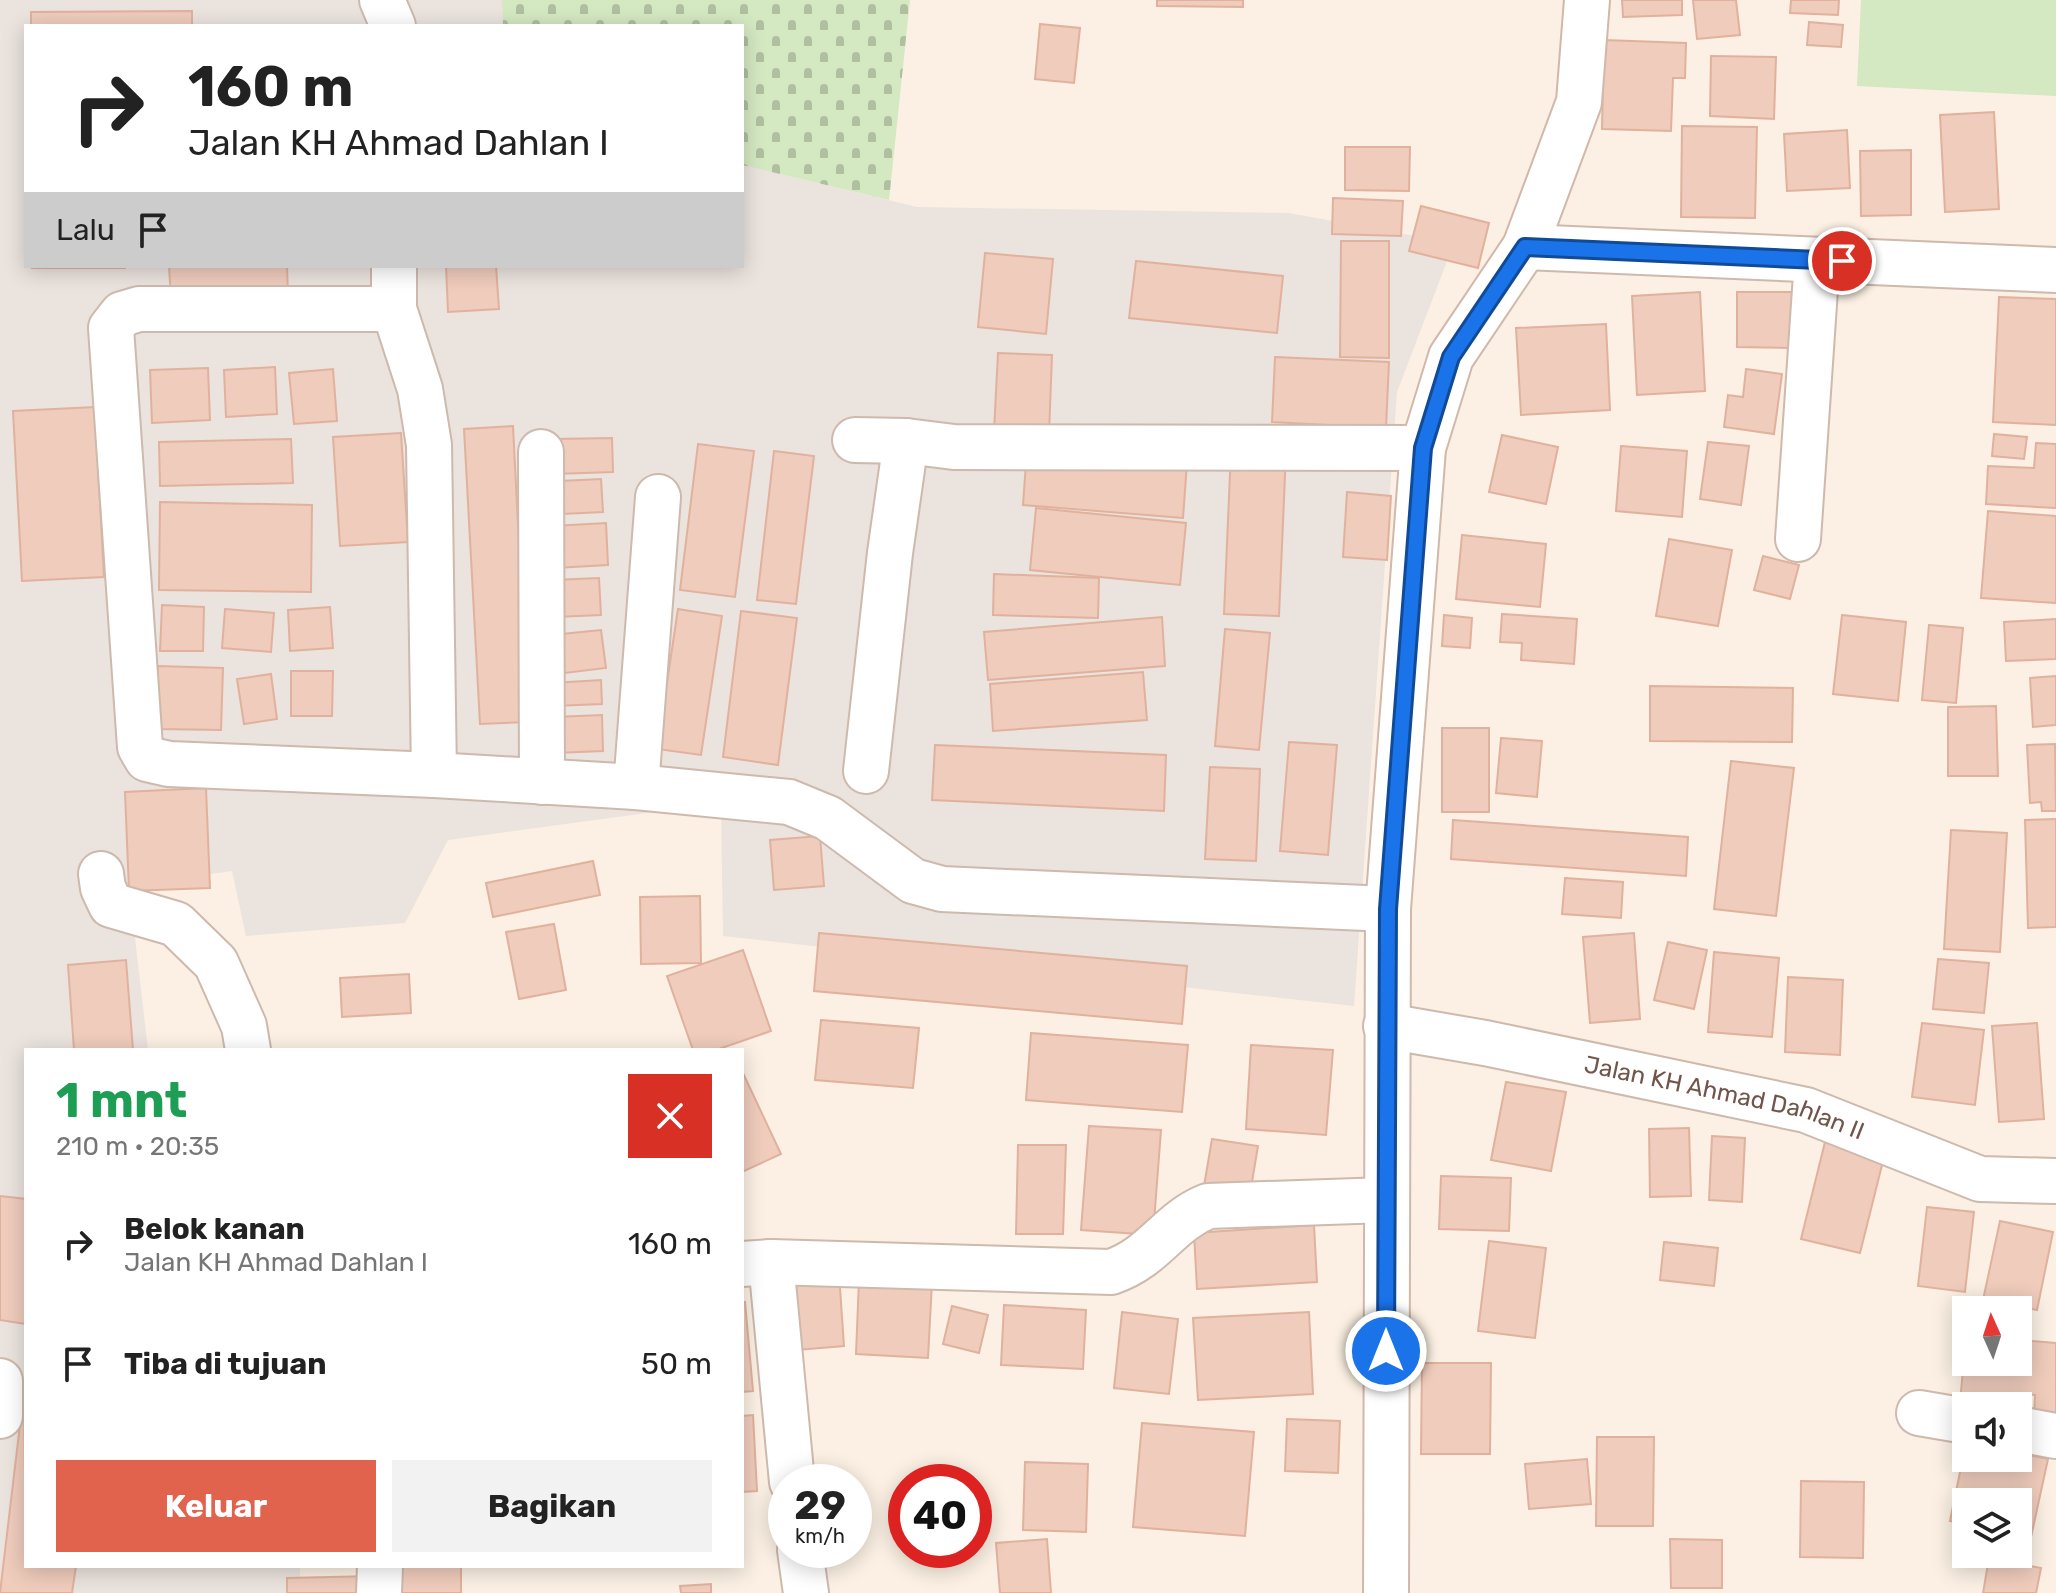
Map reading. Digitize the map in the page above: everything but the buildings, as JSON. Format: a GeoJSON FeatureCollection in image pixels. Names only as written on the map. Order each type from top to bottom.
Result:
{"type":"FeatureCollection","features":[{"type":"Feature","properties":{"kind":"street"},"geometry":{"type":"LineString","coordinates":[[382,0],[392,24]]}},
{"type":"Feature","properties":{"kind":"street"},"geometry":{"type":"LineString","coordinates":[[1386,1593],[1388,909],[1423,448],[1451,357],[1525,247],[1579,102],[1587,0]]}},
{"type":"Feature","properties":{"kind":"street"},"geometry":{"type":"LineString","coordinates":[[1525,247],[2056,270]]}},
{"type":"Feature","properties":{"kind":"street"},"geometry":{"type":"LineString","coordinates":[[1798,539],[1817,260]]}},
{"type":"Feature","properties":{"kind":"street"},"geometry":{"type":"LineString","coordinates":[[394,268],[394,309],[420,389],[429,445],[434,775]]}},
{"type":"Feature","properties":{"kind":"street"},"geometry":{"type":"LineString","coordinates":[[394,309],[139,309],[122,314],[111,328],[140,747],[147,759],[169,764],[636,787],[789,802],[828,818],[913,881],[942,889],[1388,909]]}},
{"type":"Feature","properties":{"kind":"street"},"geometry":{"type":"LineString","coordinates":[[855,440],[906,441],[954,447],[1423,448]]}},
{"type":"Feature","properties":{"kind":"street"},"geometry":{"type":"LineString","coordinates":[[866,771],[890,553],[906,441]]}},
{"type":"Feature","properties":{"kind":"street"},"geometry":{"type":"LineString","coordinates":[[541,452],[542,782]]}},
{"type":"Feature","properties":{"kind":"street"},"geometry":{"type":"LineString","coordinates":[[636,787],[658,497]]}},
{"type":"Feature","properties":{"kind":"street"},"geometry":{"type":"LineString","coordinates":[[101,874],[111,905],[176,924],[216,963],[244,1026],[248,1048]]}},
{"type":"Feature","properties":{"kind":"street","name":"Jalan KH Ahmad Dahlan II"},"geometry":{"type":"LineString","coordinates":[[1386,1026],[1485,1043],[1806,1110],[1980,1179],[2056,1181]]}},
{"type":"Feature","properties":{"kind":"street"},"geometry":{"type":"LineString","coordinates":[[789,1464],[756,1263],[1111,1272],[1131,1265],[1190,1213],[1208,1206],[1386,1200]]}},
{"type":"Feature","properties":{"kind":"street"},"geometry":{"type":"LineString","coordinates":[[0,1381],[0,1416]]}},
{"type":"Feature","properties":{"kind":"street"},"geometry":{"type":"LineString","coordinates":[[1919,1413],[1952,1419]]}},
{"type":"Feature","properties":{"kind":"street"},"geometry":{"type":"LineString","coordinates":[[2032,1432],[2056,1436]]}},
{"type":"Feature","properties":{"kind":"street"},"geometry":{"type":"LineString","coordinates":[[379,1593],[380,1568]]}},
{"type":"Feature","properties":{"kind":"street"},"geometry":{"type":"LineString","coordinates":[[803,1568],[806,1593]]}},
{"type":"Feature","properties":{"kind":"shaded area"},"geometry":{"type":"Polygon","coordinates":[[[0,0],[502,0],[503,24],[24,24],[24,268],[744,268],[744,165],[917,207],[1289,213],[1454,243],[1397,392],[1354,1006],[723,936],[721,803],[448,840],[405,923],[246,936],[232,871],[129,886],[148,1048],[24,1048],[24,1568],[300,1568],[300,1593],[0,1593],[0,0]]]}},
{"type":"Feature","properties":{"kind":"green space"},"geometry":{"type":"Polygon","coordinates":[[[502,0],[910,0],[889,200],[744,165],[744,24],[503,24],[502,0]]]}},
{"type":"Feature","properties":{"kind":"green space"},"geometry":{"type":"Polygon","coordinates":[[[1861,0],[2056,0],[2056,96],[1857,86],[1861,0]]]}},
{"type":"Feature","properties":{"kind":"route"},"geometry":{"type":"LineString","coordinates":[[1386,1351],[1388,909],[1423,448],[1451,357],[1525,247],[1842,261]]}}]}
